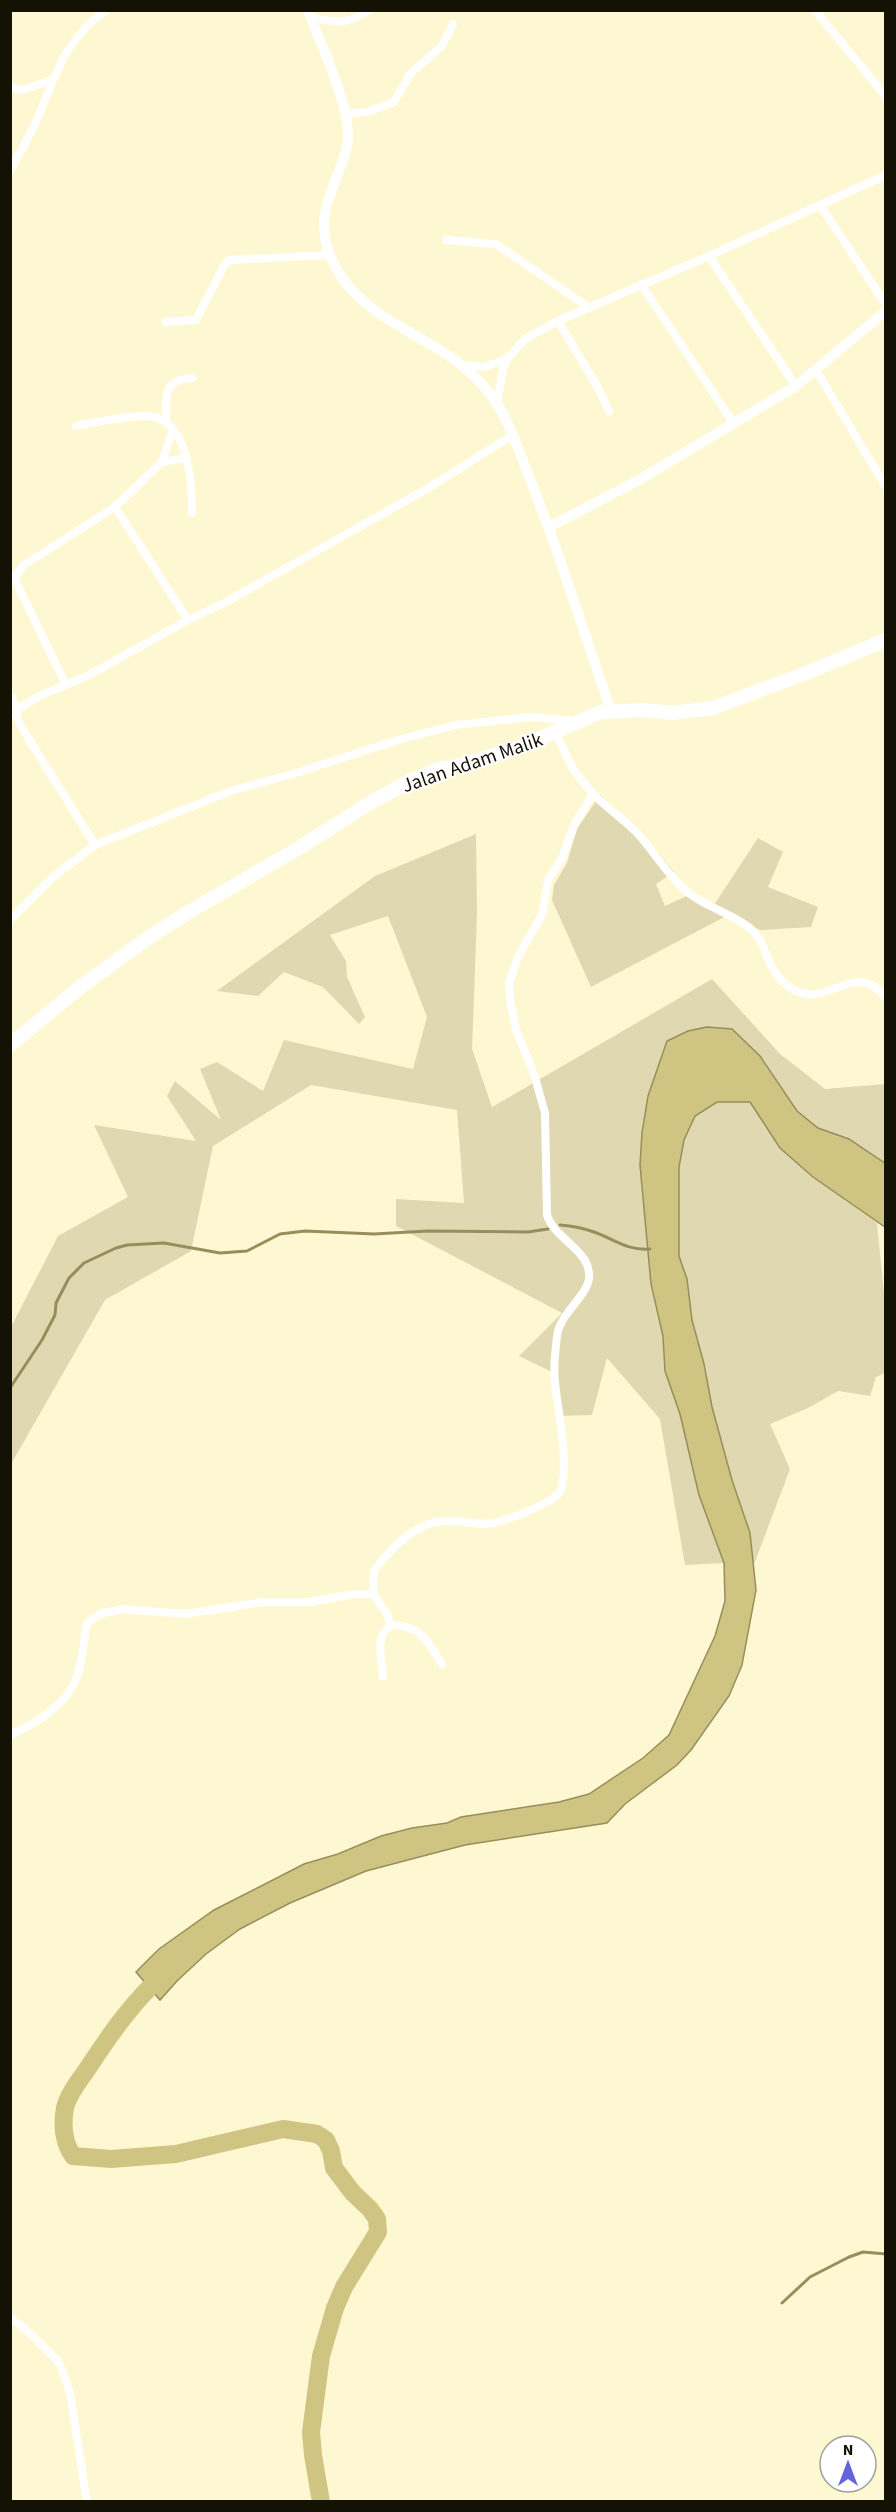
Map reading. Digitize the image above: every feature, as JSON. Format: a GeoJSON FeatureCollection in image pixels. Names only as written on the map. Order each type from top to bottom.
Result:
{"type":"FeatureCollection","features":[{"type":"Feature","properties":{"kind":"highway","name":"Jalan Adam Malik"},"geometry":{"type":"LineString","coordinates":[[10,1045],[79,988],[148,938],[386,793],[428,773],[492,757],[601,711],[671,713],[713,708],[757,693],[885,640]]}},
{"type":"Feature","properties":{"kind":"street"},"geometry":{"type":"LineString","coordinates":[[10,171],[35,125],[52,80],[74,39],[107,10]]}},
{"type":"Feature","properties":{"kind":"street"},"geometry":{"type":"LineString","coordinates":[[309,14],[340,23],[352,21],[369,10]]}},
{"type":"Feature","properties":{"kind":"street"},"geometry":{"type":"LineString","coordinates":[[815,10],[885,97]]}},
{"type":"Feature","properties":{"kind":"street"},"geometry":{"type":"LineString","coordinates":[[309,14],[346,114],[348,139],[325,206],[324,230],[330,255],[350,289],[368,307],[444,351],[486,389],[497,405],[513,435],[549,527],[611,711]]}},
{"type":"Feature","properties":{"kind":"street"},"geometry":{"type":"LineString","coordinates":[[346,114],[368,112],[394,102],[411,73],[442,46],[453,24]]}},
{"type":"Feature","properties":{"kind":"street"},"geometry":{"type":"LineString","coordinates":[[10,87],[22,90],[52,80]]}},
{"type":"Feature","properties":{"kind":"street"},"geometry":{"type":"LineString","coordinates":[[497,405],[507,359],[525,339],[588,307],[709,256],[885,175]]}},
{"type":"Feature","properties":{"kind":"street"},"geometry":{"type":"LineString","coordinates":[[820,205],[885,305]]}},
{"type":"Feature","properties":{"kind":"street"},"geometry":{"type":"LineString","coordinates":[[446,240],[491,243],[503,247],[588,307]]}},
{"type":"Feature","properties":{"kind":"street"},"geometry":{"type":"LineString","coordinates":[[165,322],[196,320],[229,260],[330,255]]}},
{"type":"Feature","properties":{"kind":"street"},"geometry":{"type":"LineString","coordinates":[[709,256],[796,386]]}},
{"type":"Feature","properties":{"kind":"street"},"geometry":{"type":"LineString","coordinates":[[641,284],[734,424]]}},
{"type":"Feature","properties":{"kind":"street"},"geometry":{"type":"LineString","coordinates":[[549,527],[639,480],[796,386],[885,311]]}},
{"type":"Feature","properties":{"kind":"street"},"geometry":{"type":"LineString","coordinates":[[558,321],[597,386],[609,411]]}},
{"type":"Feature","properties":{"kind":"street"},"geometry":{"type":"LineString","coordinates":[[461,364],[484,367],[507,359]]}},
{"type":"Feature","properties":{"kind":"street"},"geometry":{"type":"LineString","coordinates":[[816,370],[885,488]]}},
{"type":"Feature","properties":{"kind":"street"},"geometry":{"type":"LineString","coordinates":[[162,462],[169,426],[168,387],[172,382],[180,379],[192,378]]}},
{"type":"Feature","properties":{"kind":"street"},"geometry":{"type":"LineString","coordinates":[[76,426],[147,417],[159,418],[169,426],[187,458],[192,486],[192,513]]}},
{"type":"Feature","properties":{"kind":"street"},"geometry":{"type":"LineString","coordinates":[[95,845],[22,728],[16,716],[18,709],[41,695],[89,675],[188,620],[226,602],[425,490],[513,435]]}},
{"type":"Feature","properties":{"kind":"street"},"geometry":{"type":"LineString","coordinates":[[66,684],[15,580],[16,575],[24,565],[115,507],[162,462],[187,458]]}},
{"type":"Feature","properties":{"kind":"street"},"geometry":{"type":"LineString","coordinates":[[115,507],[188,620]]}},
{"type":"Feature","properties":{"kind":"street"},"geometry":{"type":"LineString","coordinates":[[10,696],[18,709]]}},
{"type":"Feature","properties":{"kind":"street"},"geometry":{"type":"LineString","coordinates":[[10,920],[52,878],[95,845],[231,791],[435,730],[494,719],[530,717],[578,721]]}},
{"type":"Feature","properties":{"kind":"street"},"geometry":{"type":"LineString","coordinates":[[555,732],[573,769],[593,794],[635,831],[684,889],[704,903],[750,927],[779,979],[792,989],[809,995],[821,995],[853,981],[861,980],[877,987],[885,997]]}},
{"type":"Feature","properties":{"kind":"street"},"geometry":{"type":"LineString","coordinates":[[391,1625],[387,1614],[373,1594],[374,1571],[400,1542],[422,1527],[447,1520],[494,1523],[546,1503],[556,1497],[562,1485],[561,1442],[554,1374],[557,1335],[562,1318],[589,1283],[590,1277],[589,1269],[578,1252],[550,1224],[547,1215],[545,1113],[516,1030],[510,1000],[510,983],[518,957],[542,915],[548,880],[562,858],[575,824],[593,794]]}},
{"type":"Feature","properties":{"kind":"street"},"geometry":{"type":"LineString","coordinates":[[10,1735],[40,1718],[70,1690],[79,1664],[87,1623],[100,1614],[123,1609],[186,1614],[254,1603],[309,1602],[355,1594],[373,1594]]}},
{"type":"Feature","properties":{"kind":"street"},"geometry":{"type":"LineString","coordinates":[[391,1625],[414,1628],[425,1639],[442,1664]]}},
{"type":"Feature","properties":{"kind":"street"},"geometry":{"type":"LineString","coordinates":[[383,1677],[381,1637],[391,1625]]}},
{"type":"Feature","properties":{"kind":"street"},"geometry":{"type":"LineString","coordinates":[[10,2318],[39,2342],[62,2367],[70,2393],[87,2502]]}},
{"type":"Feature","properties":{"kind":"shaded area"},"geometry":{"type":"Polygon","coordinates":[[[600,795],[653,846],[674,872],[656,884],[665,906],[691,894],[714,905],[758,838],[783,852],[768,887],[818,907],[811,927],[760,930],[730,914],[591,987],[552,900],[554,885],[567,863],[577,829],[600,795]]]}},
{"type":"Feature","properties":{"kind":"shaded area"},"geometry":{"type":"Polygon","coordinates":[[[476,834],[477,914],[472,1049],[492,1107],[712,979],[780,1054],[825,1089],[885,1084],[885,1164],[849,1139],[818,1128],[797,1111],[779,1087],[668,1041],[648,1096],[640,1166],[651,1284],[663,1336],[665,1371],[680,1414],[699,1495],[724,1563],[685,1565],[660,1419],[607,1358],[592,1415],[557,1416],[554,1373],[519,1356],[562,1313],[396,1226],[396,1199],[464,1203],[457,1110],[311,1085],[213,1146],[191,1251],[105,1300],[11,1464],[11,1327],[58,1236],[128,1197],[94,1125],[196,1141],[167,1096],[175,1081],[221,1120],[200,1069],[217,1062],[263,1091],[284,1040],[413,1069],[427,1017],[388,916],[330,935],[346,961],[347,977],[365,1017],[359,1024],[323,987],[284,972],[258,996],[217,991],[375,876],[476,834]]]}},
{"type":"Feature","properties":{"kind":"shaded area"},"geometry":{"type":"Polygon","coordinates":[[[707,1027],[732,1029],[760,1056],[797,1111],[818,1128],[849,1139],[886,1164],[885,1227],[813,1177],[780,1148],[750,1102],[717,1102],[695,1116],[684,1140],[679,1167],[679,1256],[687,1279],[692,1320],[704,1364],[712,1407],[732,1480],[750,1533],[756,1590],[742,1665],[729,1696],[691,1750],[677,1765],[625,1804],[607,1823],[465,1845],[366,1871],[290,1903],[240,1929],[206,1954],[160,2000],[136,1972],[159,1949],[214,1910],[304,1864],[338,1854],[381,1836],[412,1828],[447,1823],[461,1817],[559,1802],[589,1794],[643,1758],[669,1735],[715,1636],[725,1601],[724,1563],[699,1495],[680,1414],[665,1371],[663,1336],[651,1284],[640,1165],[648,1096],[667,1041],[688,1031],[707,1027]]]}},
{"type":"Feature","properties":{"kind":"shaded area"},"geometry":{"type":"Polygon","coordinates":[[[717,1102],[750,1102],[780,1148],[813,1177],[877,1223],[885,1304],[885,1373],[876,1377],[870,1396],[838,1391],[808,1408],[770,1424],[790,1469],[753,1567],[750,1533],[732,1480],[712,1407],[704,1364],[692,1320],[687,1279],[679,1256],[679,1167],[684,1140],[695,1116],[717,1102]]]}},
{"type":"Feature","properties":{"kind":"waterway"},"geometry":{"type":"LineString","coordinates":[[560,1225],[577,1227],[635,1248],[650,1249]]}},
{"type":"Feature","properties":{"kind":"waterway"},"geometry":{"type":"LineString","coordinates":[[10,1388],[42,1340],[55,1315],[56,1303],[69,1278],[84,1263],[116,1248],[127,1245],[164,1243],[220,1253],[247,1251],[280,1234],[305,1231],[374,1234],[428,1231],[528,1232],[548,1229]]}},
{"type":"Feature","properties":{"kind":"waterway"},"geometry":{"type":"LineString","coordinates":[[166,1972],[124,2017],[71,2092],[64,2114],[65,2139],[73,2156],[111,2159],[176,2154],[283,2129],[317,2134],[326,2140],[334,2168],[377,2219],[378,2232],[344,2287],[335,2308],[321,2356],[311,2432],[321,2502]]}},
{"type":"Feature","properties":{"kind":"waterway"},"geometry":{"type":"LineString","coordinates":[[782,2303],[810,2277],[849,2257],[863,2252],[886,2254]]}}]}
